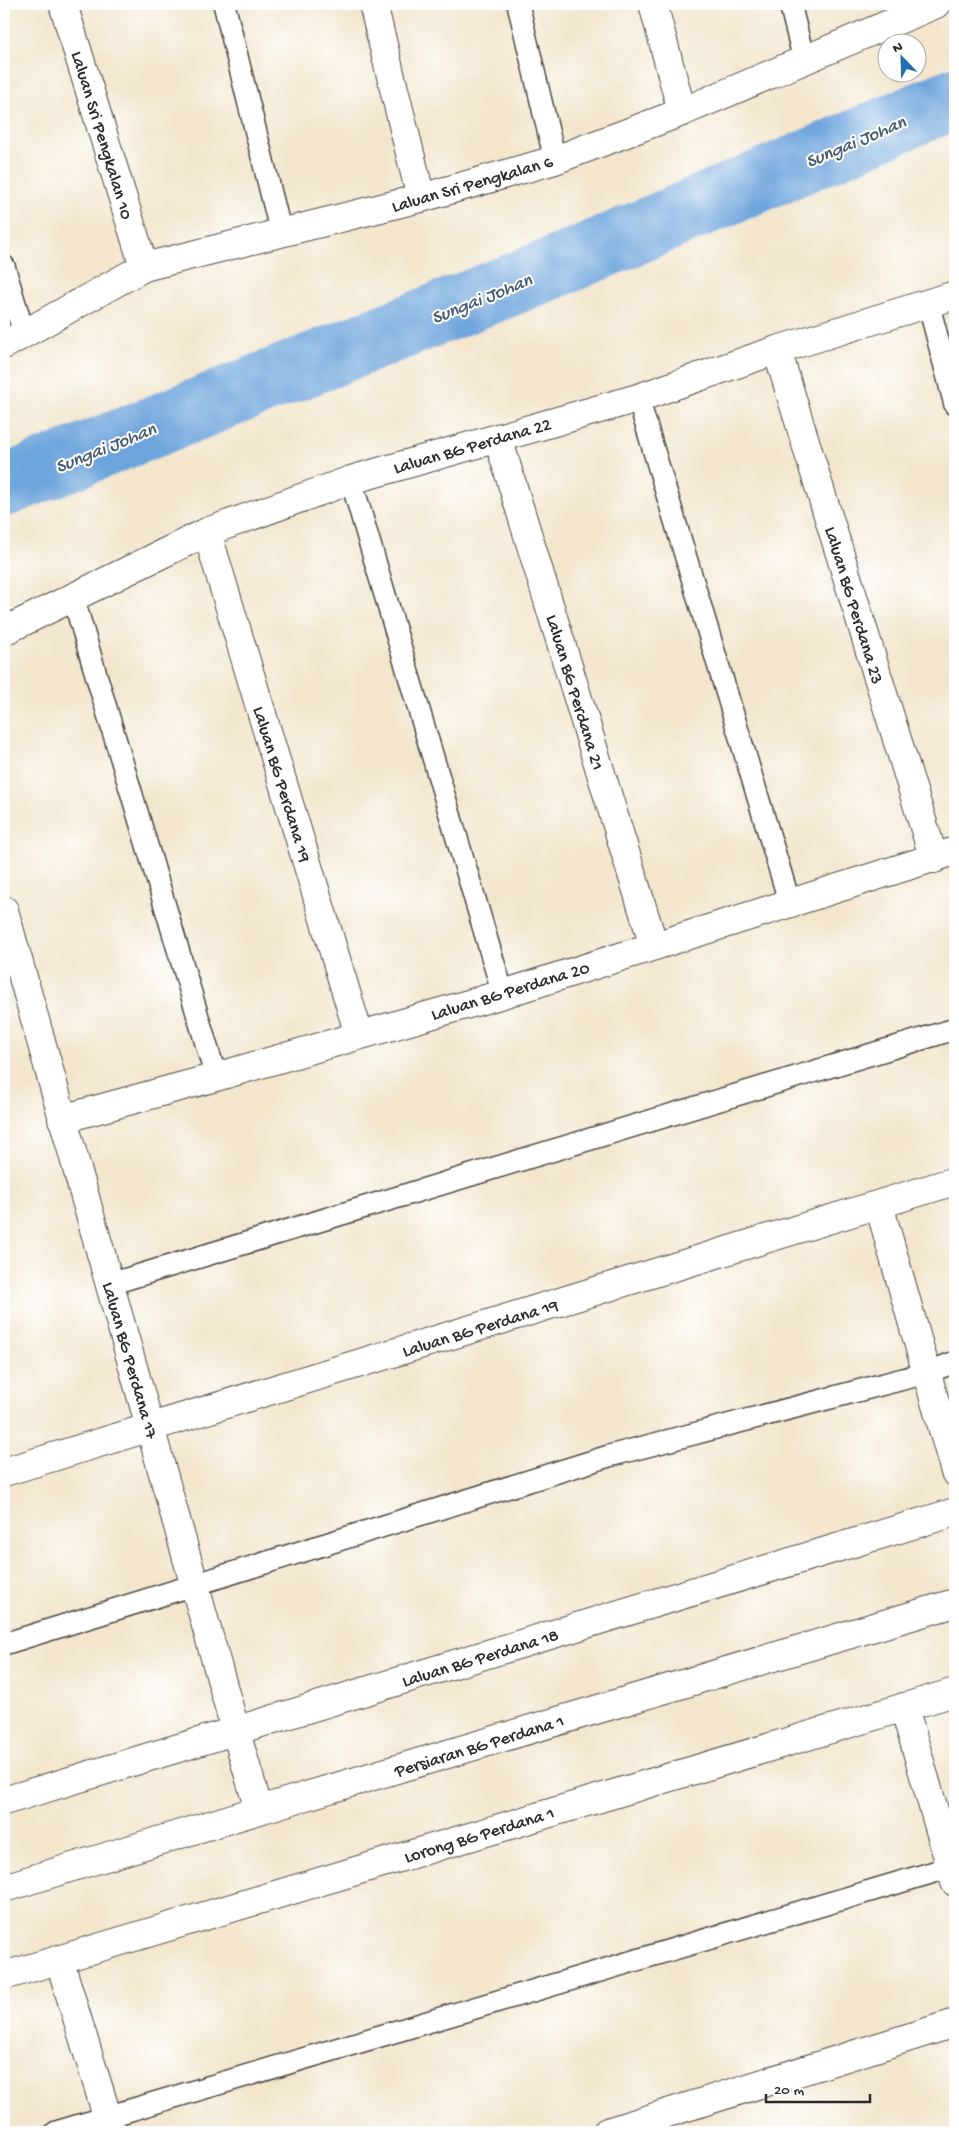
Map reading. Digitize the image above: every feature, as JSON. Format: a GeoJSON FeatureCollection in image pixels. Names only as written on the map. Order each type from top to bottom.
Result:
{"type":"FeatureCollection","features":[{"type":"Feature","properties":{"kind":"street","name":"Laluan Sri Pengkalan 10"},"geometry":{"type":"LineString","coordinates":[[62,4],[144,267]]}},
{"type":"Feature","properties":{"kind":"street"},"geometry":{"type":"LineString","coordinates":[[373,4],[421,198]]}},
{"type":"Feature","properties":{"kind":"street"},"geometry":{"type":"LineString","coordinates":[[653,4],[682,112]]}},
{"type":"Feature","properties":{"kind":"street","name":"Laluan Sri Pengkalan 6"},"geometry":{"type":"LineString","coordinates":[[14,339],[144,267],[421,198],[554,160],[682,112],[934,4]]}},
{"type":"Feature","properties":{"kind":"street","name":"Laluan BG Perdana 22"},"geometry":{"type":"LineString","coordinates":[[4,632],[207,532],[351,480],[638,398],[777,350],[955,294]]}},
{"type":"Feature","properties":{"kind":"street","name":"Laluan BG Perdana 23"},"geometry":{"type":"LineString","coordinates":[[777,350],[945,855]]}},
{"type":"Feature","properties":{"kind":"street","name":"Laluan BG Perdana 21"},"geometry":{"type":"LineString","coordinates":[[498,438],[654,946]]}},
{"type":"Feature","properties":{"kind":"street","name":"Laluan BG Perdana 19"},"geometry":{"type":"LineString","coordinates":[[207,532],[359,1035]]}},
{"type":"Feature","properties":{"kind":"street","name":"Laluan BG Perdana 20"},"geometry":{"type":"LineString","coordinates":[[62,1118],[216,1077],[503,994],[945,855]]}},
{"type":"Feature","properties":{"kind":"street","name":"Laluan BG Perdana 17"},"geometry":{"type":"LineString","coordinates":[[4,910],[259,1810]]}},
{"type":"Feature","properties":{"kind":"street","name":"Laluan BG Perdana 19"},"geometry":{"type":"LineString","coordinates":[[4,1472],[955,1182]]}},
{"type":"Feature","properties":{"kind":"street"},"geometry":{"type":"LineString","coordinates":[[878,1205],[955,1472]]}},
{"type":"Feature","properties":{"kind":"street","name":"Laluan BG Perdana 18"},"geometry":{"type":"LineString","coordinates":[[4,1802],[955,1512]]}},
{"type":"Feature","properties":{"kind":"street","name":"Persiaran BG Perdana 1"},"geometry":{"type":"LineString","coordinates":[[4,1888],[259,1810],[955,1603]]}},
{"type":"Feature","properties":{"kind":"street","name":"Lorong BG Perdana 1"},"geometry":{"type":"LineString","coordinates":[[4,1976],[955,1692]]}},
{"type":"Feature","properties":{"kind":"street"},"geometry":{"type":"LineString","coordinates":[[904,1707],[953,1875]]}},
{"type":"Feature","properties":{"kind":"street"},"geometry":{"type":"LineString","coordinates":[[59,1959],[110,2125]]}},
{"type":"Feature","properties":{"kind":"street"},"geometry":{"type":"LineString","coordinates":[[607,2132],[955,2023]]}},
{"type":"Feature","properties":{"kind":"lane"},"geometry":{"type":"LineString","coordinates":[[224,4],[281,233]]}},
{"type":"Feature","properties":{"kind":"lane"},"geometry":{"type":"LineString","coordinates":[[518,4],[554,160]]}},
{"type":"Feature","properties":{"kind":"lane"},"geometry":{"type":"LineString","coordinates":[[790,4],[804,60]]}},
{"type":"Feature","properties":{"kind":"lane"},"geometry":{"type":"LineString","coordinates":[[4,266],[14,339]]}},
{"type":"Feature","properties":{"kind":"lane"},"geometry":{"type":"LineString","coordinates":[[928,302],[955,405]]}},
{"type":"Feature","properties":{"kind":"lane"},"geometry":{"type":"LineString","coordinates":[[638,398],[790,904]]}},
{"type":"Feature","properties":{"kind":"lane"},"geometry":{"type":"LineString","coordinates":[[351,480],[503,994]]}},
{"type":"Feature","properties":{"kind":"lane"},"geometry":{"type":"LineString","coordinates":[[73,597],[216,1077]]}},
{"type":"Feature","properties":{"kind":"lane"},"geometry":{"type":"LineString","coordinates":[[110,1284],[955,1029]]}},
{"type":"Feature","properties":{"kind":"lane"},"geometry":{"type":"LineString","coordinates":[[4,1644],[608,1456],[926,1372],[955,1362]]}},
{"type":"Feature","properties":{"kind":"lane"},"geometry":{"type":"LineString","coordinates":[[56,2132],[110,2125],[953,1875]]}},
{"type":"Feature","properties":{"kind":"waterway","name":"Sungai Johan"},"geometry":{"type":"LineString","coordinates":[[4,486],[566,263],[955,98]]}}]}
